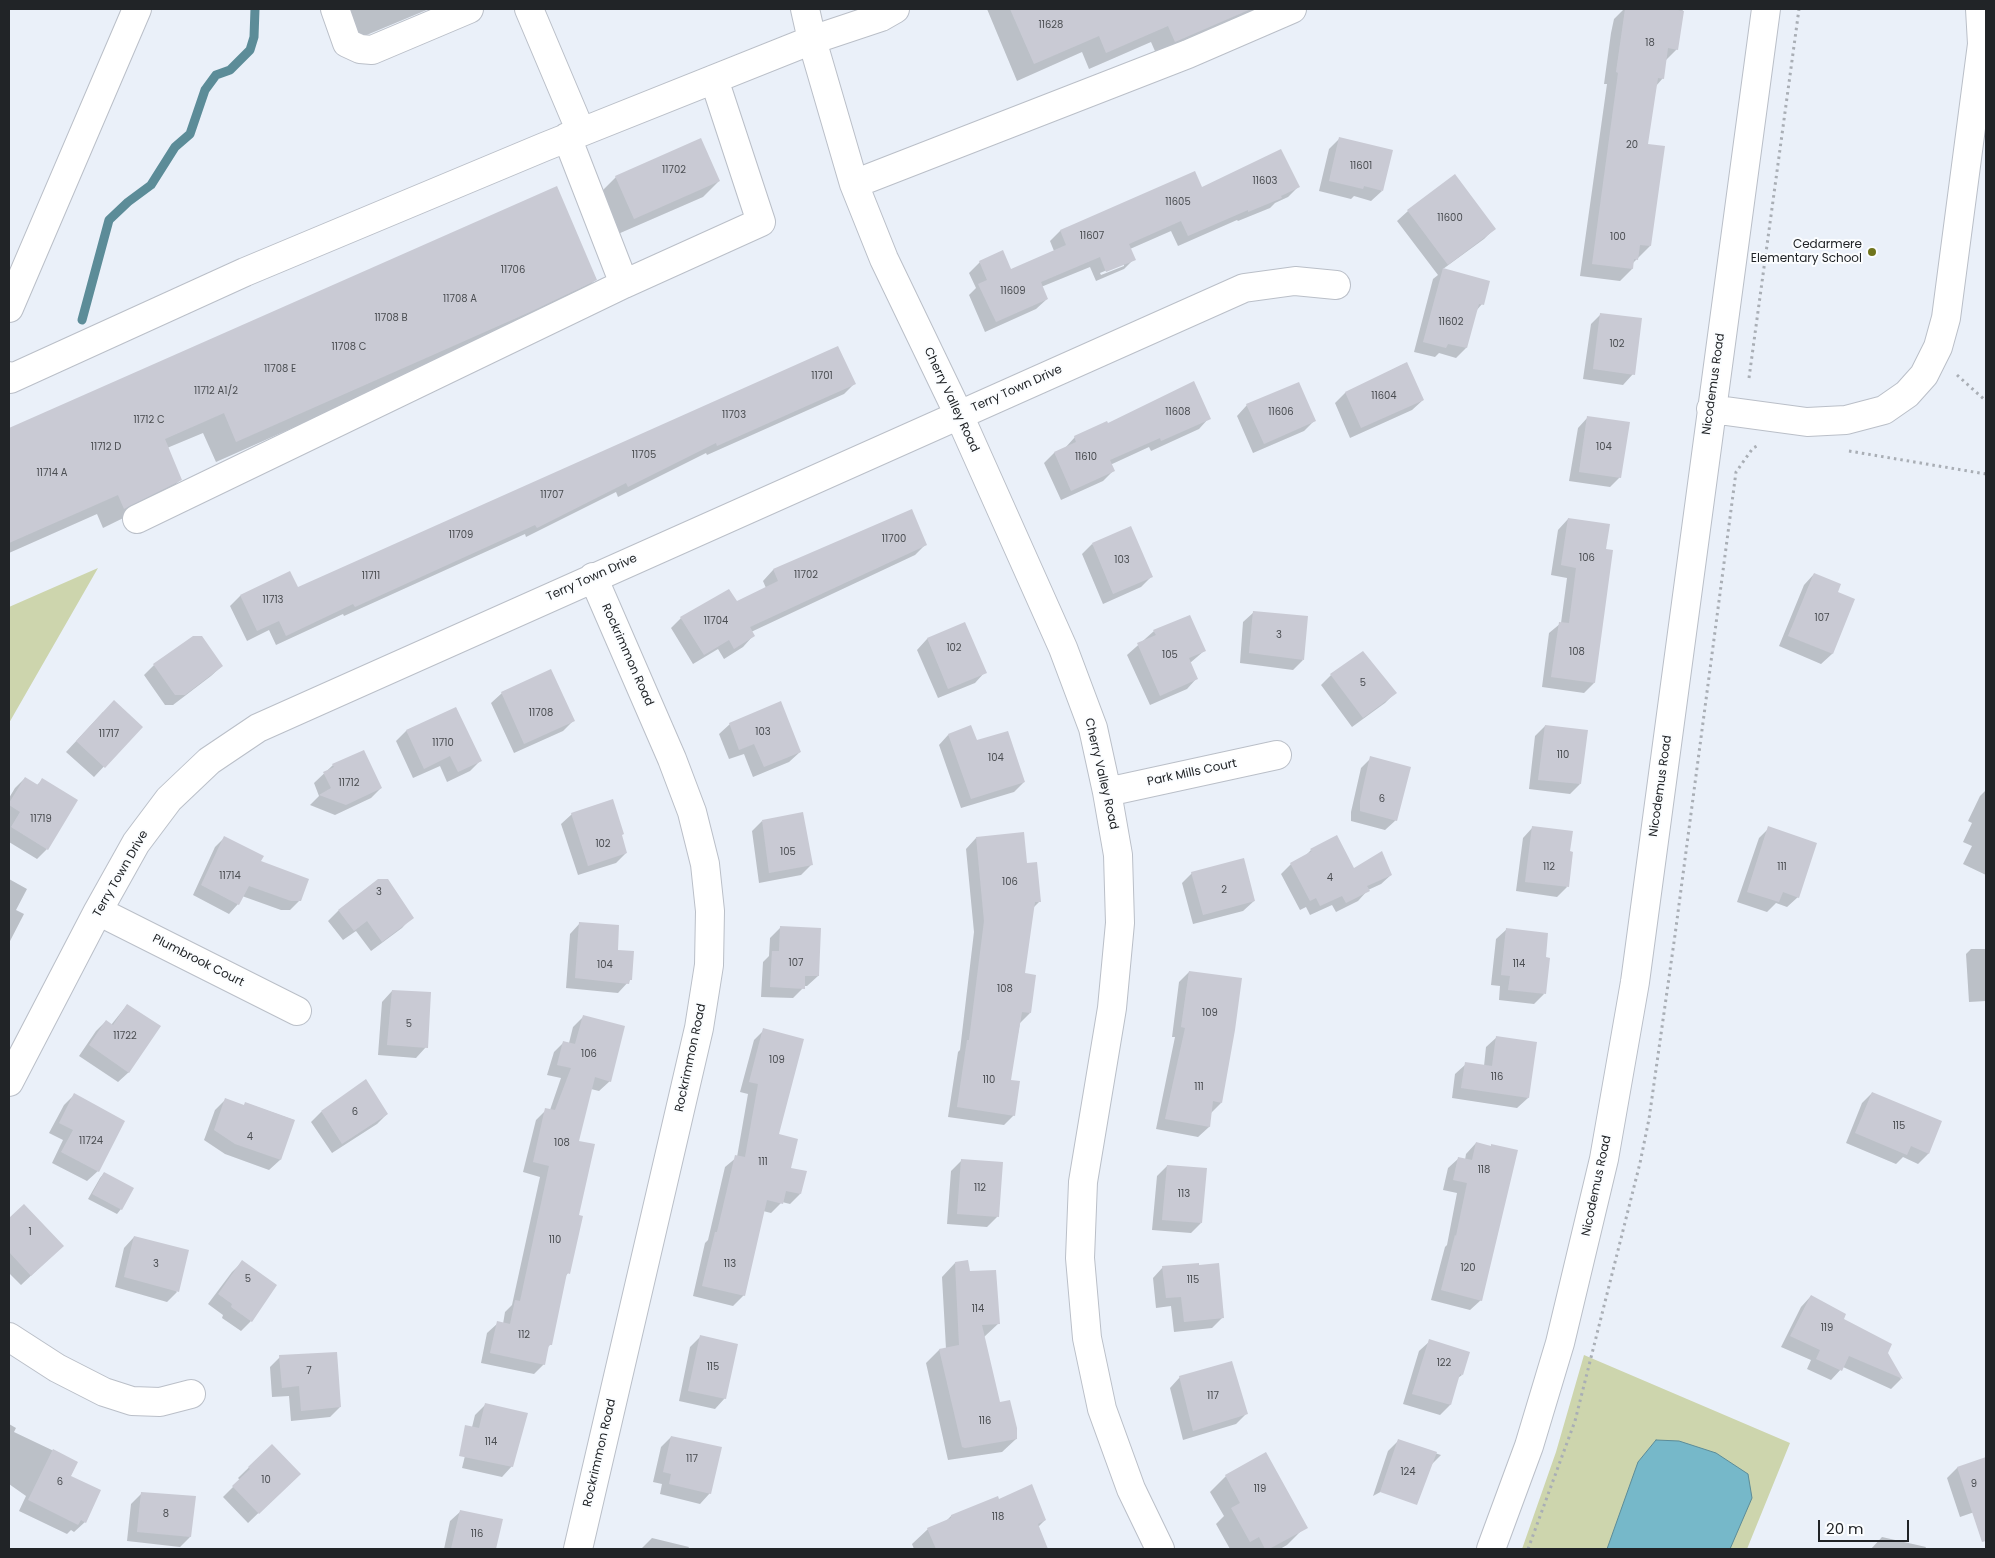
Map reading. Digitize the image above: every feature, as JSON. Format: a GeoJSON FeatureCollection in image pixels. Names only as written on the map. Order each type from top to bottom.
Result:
{"type":"FeatureCollection","features":[{"type":"Feature","properties":{"kind":"street"},"geometry":{"type":"LineString","coordinates":[[9,308],[137,9]]}},
{"type":"Feature","properties":{"kind":"street"},"geometry":{"type":"LineString","coordinates":[[335,9],[347,43],[360,49],[372,50],[469,9]]}},
{"type":"Feature","properties":{"kind":"street"},"geometry":{"type":"LineString","coordinates":[[529,9],[624,284]]}},
{"type":"Feature","properties":{"kind":"street","name":"Cherry Valley Road"},"geometry":{"type":"LineString","coordinates":[[805,9],[812,40],[854,184],[884,259],[959,415],[1063,648],[1093,728],[1118,855],[1120,923],[1112,1008],[1083,1182],[1080,1258],[1087,1338],[1102,1409],[1131,1489],[1160,1549]]}},
{"type":"Feature","properties":{"kind":"street"},"geometry":{"type":"LineString","coordinates":[[9,376],[10,379],[245,272],[574,135],[812,40],[881,17],[895,9]]}},
{"type":"Feature","properties":{"kind":"street"},"geometry":{"type":"LineString","coordinates":[[854,184],[1188,54],[1292,9]]}},
{"type":"Feature","properties":{"kind":"street","name":"Nicodemus Road"},"geometry":{"type":"LineString","coordinates":[[1491,1549],[1529,1446],[1560,1343],[1604,1159],[1635,982],[1766,9]]}},
{"type":"Feature","properties":{"kind":"street"},"geometry":{"type":"LineString","coordinates":[[1711,410],[1807,422],[1846,420],[1884,410],[1907,394],[1924,375],[1938,347],[1946,318],[1982,44],[1980,9]]}},
{"type":"Feature","properties":{"kind":"street"},"geometry":{"type":"LineString","coordinates":[[137,519],[624,284],[761,222],[714,79]]}},
{"type":"Feature","properties":{"kind":"street","name":"Terry Town Drive"},"geometry":{"type":"LineString","coordinates":[[9,1082],[98,911],[142,836],[169,798],[209,761],[258,728],[1244,288],[1295,281],[1336,285]]}},
{"type":"Feature","properties":{"kind":"street","name":"Rockrimmon Road"},"geometry":{"type":"LineString","coordinates":[[578,1549],[699,1028],[709,965],[710,911],[705,864],[692,812],[672,759],[593,578]]}},
{"type":"Feature","properties":{"kind":"street","name":"Park Mills Court"},"geometry":{"type":"LineString","coordinates":[[1107,792],[1277,755]]}},
{"type":"Feature","properties":{"kind":"street","name":"Plumbrook Court"},"geometry":{"type":"LineString","coordinates":[[98,911],[297,1011]]}},
{"type":"Feature","properties":{"kind":"street"},"geometry":{"type":"LineString","coordinates":[[9,1337],[57,1368],[104,1392],[132,1401],[160,1402],[191,1394]]}},
{"type":"Feature","properties":{"kind":"path"},"geometry":{"type":"LineString","coordinates":[[1749,378],[1799,9]]}},
{"type":"Feature","properties":{"kind":"path"},"geometry":{"type":"LineString","coordinates":[[1951,368],[1986,401]]}},
{"type":"Feature","properties":{"kind":"path"},"geometry":{"type":"LineString","coordinates":[[1528,1549],[1575,1421],[1640,1163],[1676,926],[1736,472],[1753,448],[1760,445]]}},
{"type":"Feature","properties":{"kind":"path"},"geometry":{"type":"LineString","coordinates":[[1849,451],[1986,474]]}},
{"type":"Feature","properties":{"kind":"green space"},"geometry":{"type":"Polygon","coordinates":[[[98,568],[9,723],[9,607],[98,568]]]}},
{"type":"Feature","properties":{"kind":"green space"},"geometry":{"type":"Polygon","coordinates":[[[1584,1355],[1790,1443],[1747,1549],[1522,1549],[1556,1452],[1584,1355]]]}},
{"type":"Feature","properties":{"kind":"water"},"geometry":{"type":"Polygon","coordinates":[[[1656,1440],[1679,1441],[1716,1453],[1748,1474],[1752,1498],[1730,1549],[1607,1549],[1638,1462],[1656,1440]]]}},
{"type":"Feature","properties":{"kind":"building"},"geometry":{"type":"Polygon","coordinates":[[[1010,9],[1251,9],[1175,42],[1168,26],[1106,53],[1099,36],[1034,64],[1010,9]]]}},
{"type":"Feature","properties":{"kind":"building"},"geometry":{"type":"Polygon","coordinates":[[[1625,9],[1670,9],[1684,11],[1678,50],[1668,48],[1664,79],[1658,78],[1648,144],[1665,146],[1651,246],[1640,245],[1638,260],[1634,259],[1633,269],[1592,264],[1625,9]]]}},
{"type":"Feature","properties":{"kind":"building"},"geometry":{"type":"Polygon","coordinates":[[[1339,137],[1393,150],[1383,191],[1364,186],[1363,189],[1329,181],[1339,137]]]}},
{"type":"Feature","properties":{"kind":"building"},"geometry":{"type":"Polygon","coordinates":[[[701,138],[720,181],[634,219],[615,176],[701,138]]]}},
{"type":"Feature","properties":{"kind":"building"},"geometry":{"type":"Polygon","coordinates":[[[1281,149],[1300,187],[1281,196],[1282,198],[1248,212],[1248,210],[1188,236],[1181,221],[1129,244],[1136,260],[1106,272],[1100,257],[1041,282],[1048,299],[996,322],[978,284],[987,280],[979,261],[1003,250],[1011,269],[1066,245],[1060,230],[1195,171],[1202,187],[1281,149]]]}},
{"type":"Feature","properties":{"kind":"building"},"geometry":{"type":"Polygon","coordinates":[[[1455,174],[1496,229],[1448,265],[1407,210],[1455,174]]]}},
{"type":"Feature","properties":{"kind":"building"},"geometry":{"type":"Polygon","coordinates":[[[557,186],[597,280],[530,312],[236,442],[224,413],[165,439],[182,480],[124,509],[118,495],[9,543],[9,428],[557,186]]]}},
{"type":"Feature","properties":{"kind":"building"},"geometry":{"type":"Polygon","coordinates":[[[1443,268],[1490,281],[1484,305],[1479,304],[1467,348],[1448,344],[1446,348],[1423,342],[1443,268]]]}},
{"type":"Feature","properties":{"kind":"building"},"geometry":{"type":"Polygon","coordinates":[[[1600,313],[1642,318],[1635,375],[1593,369],[1600,313]]]}},
{"type":"Feature","properties":{"kind":"building"},"geometry":{"type":"Polygon","coordinates":[[[838,346],[856,384],[717,446],[716,443],[628,487],[626,483],[537,528],[535,525],[355,607],[353,604],[286,636],[279,621],[257,631],[240,595],[290,571],[298,587],[838,346]]]}},
{"type":"Feature","properties":{"kind":"building"},"geometry":{"type":"Polygon","coordinates":[[[1407,362],[1424,400],[1361,428],[1345,392],[1407,362]]]}},
{"type":"Feature","properties":{"kind":"building"},"geometry":{"type":"Polygon","coordinates":[[[1194,381],[1211,419],[1161,441],[1160,438],[1110,460],[1115,471],[1071,491],[1054,452],[1076,442],[1074,436],[1107,421],[1108,423],[1194,381]]]}},
{"type":"Feature","properties":{"kind":"building"},"geometry":{"type":"Polygon","coordinates":[[[1299,382],[1316,421],[1264,444],[1246,404],[1299,382]]]}},
{"type":"Feature","properties":{"kind":"building"},"geometry":{"type":"Polygon","coordinates":[[[1587,416],[1630,422],[1621,478],[1579,472],[1587,416]]]}},
{"type":"Feature","properties":{"kind":"building"},"geometry":{"type":"Polygon","coordinates":[[[912,509],[927,545],[750,627],[755,636],[734,649],[729,640],[704,655],[680,617],[729,589],[737,601],[778,581],[773,569],[912,509]]]}},
{"type":"Feature","properties":{"kind":"building"},"geometry":{"type":"Polygon","coordinates":[[[1568,518],[1610,524],[1606,549],[1613,550],[1595,683],[1551,677],[1559,622],[1569,623],[1576,568],[1561,565],[1568,518]]]}},
{"type":"Feature","properties":{"kind":"building"},"geometry":{"type":"Polygon","coordinates":[[[1131,526],[1153,577],[1113,594],[1092,543],[1131,526]]]}},
{"type":"Feature","properties":{"kind":"building"},"geometry":{"type":"Polygon","coordinates":[[[1814,573],[1841,584],[1838,592],[1855,599],[1833,654],[1788,636],[1814,573]]]}},
{"type":"Feature","properties":{"kind":"building"},"geometry":{"type":"Polygon","coordinates":[[[1253,611],[1308,616],[1304,660],[1249,653],[1253,611]]]}},
{"type":"Feature","properties":{"kind":"building"},"geometry":{"type":"Polygon","coordinates":[[[1190,615],[1206,651],[1189,658],[1198,679],[1160,696],[1137,643],[1156,635],[1153,630],[1190,615]]]}},
{"type":"Feature","properties":{"kind":"building"},"geometry":{"type":"Polygon","coordinates":[[[965,622],[987,673],[948,689],[927,638],[965,622]]]}},
{"type":"Feature","properties":{"kind":"building"},"geometry":{"type":"Polygon","coordinates":[[[193,636],[202,636],[223,666],[185,695],[175,695],[153,664],[193,636]]]}},
{"type":"Feature","properties":{"kind":"building"},"geometry":{"type":"Polygon","coordinates":[[[1363,651],[1397,693],[1363,718],[1330,674],[1363,651]]]}},
{"type":"Feature","properties":{"kind":"building"},"geometry":{"type":"Polygon","coordinates":[[[551,669],[575,721],[524,744],[501,692],[551,669]]]}},
{"type":"Feature","properties":{"kind":"building"},"geometry":{"type":"Polygon","coordinates":[[[114,700],[143,727],[105,768],[76,741],[114,700]]]}},
{"type":"Feature","properties":{"kind":"building"},"geometry":{"type":"Polygon","coordinates":[[[781,701],[801,752],[764,767],[754,744],[739,750],[729,723],[781,701]]]}},
{"type":"Feature","properties":{"kind":"building"},"geometry":{"type":"Polygon","coordinates":[[[456,707],[482,761],[458,772],[450,756],[424,769],[406,730],[456,707]]]}},
{"type":"Feature","properties":{"kind":"building"},"geometry":{"type":"Polygon","coordinates":[[[971,725],[977,740],[1008,731],[1025,782],[971,799],[948,734],[971,725]]]}},
{"type":"Feature","properties":{"kind":"building"},"geometry":{"type":"Polygon","coordinates":[[[1545,725],[1588,730],[1581,784],[1538,780],[1545,725]]]}},
{"type":"Feature","properties":{"kind":"building"},"geometry":{"type":"Polygon","coordinates":[[[364,750],[382,788],[346,805],[319,795],[331,788],[323,772],[334,767],[332,764],[364,750]]]}},
{"type":"Feature","properties":{"kind":"building"},"geometry":{"type":"Polygon","coordinates":[[[1370,756],[1411,767],[1397,821],[1360,811],[1360,801],[1370,756]]]}},
{"type":"Feature","properties":{"kind":"building"},"geometry":{"type":"Polygon","coordinates":[[[25,777],[38,785],[42,778],[78,800],[48,850],[11,827],[20,812],[9,805],[9,803],[25,777]]]}},
{"type":"Feature","properties":{"kind":"building"},"geometry":{"type":"Polygon","coordinates":[[[613,799],[624,834],[622,835],[627,853],[588,866],[571,813],[613,799]]]}},
{"type":"Feature","properties":{"kind":"building"},"geometry":{"type":"Polygon","coordinates":[[[803,812],[813,865],[769,873],[762,820],[803,812]]]}},
{"type":"Feature","properties":{"kind":"building"},"geometry":{"type":"Polygon","coordinates":[[[1532,826],[1573,831],[1570,851],[1573,852],[1569,887],[1525,882],[1532,826]]]}},
{"type":"Feature","properties":{"kind":"building"},"geometry":{"type":"Polygon","coordinates":[[[1768,826],[1817,843],[1799,898],[1783,892],[1779,902],[1747,892],[1768,826]]]}},
{"type":"Feature","properties":{"kind":"building"},"geometry":{"type":"Polygon","coordinates":[[[1024,832],[1027,863],[1037,862],[1041,902],[1035,902],[1025,973],[1036,975],[1031,1013],[1022,1012],[1011,1080],[1020,1081],[1015,1116],[957,1107],[967,1040],[969,1040],[984,921],[976,837],[1024,832]]]}},
{"type":"Feature","properties":{"kind":"building"},"geometry":{"type":"Polygon","coordinates":[[[1337,835],[1354,868],[1382,851],[1392,875],[1367,886],[1370,891],[1346,903],[1342,896],[1320,906],[1316,898],[1310,901],[1290,863],[1312,851],[1310,849],[1337,835]]]}},
{"type":"Feature","properties":{"kind":"building"},"geometry":{"type":"Polygon","coordinates":[[[224,836],[264,856],[261,861],[309,879],[301,901],[291,901],[249,886],[239,905],[201,885],[224,836]]]}},
{"type":"Feature","properties":{"kind":"building"},"geometry":{"type":"Polygon","coordinates":[[[1244,858],[1255,901],[1203,915],[1191,872],[1244,858]]]}},
{"type":"Feature","properties":{"kind":"building"},"geometry":{"type":"Polygon","coordinates":[[[378,879],[388,879],[414,918],[382,942],[367,921],[354,931],[338,910],[378,879]]]}},
{"type":"Feature","properties":{"kind":"building"},"geometry":{"type":"Polygon","coordinates":[[[579,922],[619,925],[618,950],[634,951],[632,980],[630,980],[629,984],[575,978],[579,922]]]}},
{"type":"Feature","properties":{"kind":"building"},"geometry":{"type":"Polygon","coordinates":[[[780,926],[821,928],[819,976],[805,976],[805,989],[770,987],[772,951],[779,951],[780,926]]]}},
{"type":"Feature","properties":{"kind":"building"},"geometry":{"type":"Polygon","coordinates":[[[1506,928],[1548,933],[1546,957],[1550,958],[1546,994],[1508,990],[1510,976],[1501,975],[1506,928]]]}},
{"type":"Feature","properties":{"kind":"building"},"geometry":{"type":"Polygon","coordinates":[[[1189,971],[1242,978],[1222,1103],[1213,1101],[1210,1127],[1165,1119],[1185,1028],[1181,1027],[1189,971]]]}},
{"type":"Feature","properties":{"kind":"building"},"geometry":{"type":"Polygon","coordinates":[[[392,990],[431,992],[428,1048],[387,1045],[392,990]]]}},
{"type":"Feature","properties":{"kind":"building"},"geometry":{"type":"Polygon","coordinates":[[[127,1004],[161,1026],[129,1073],[89,1045],[106,1020],[113,1025],[127,1004]]]}},
{"type":"Feature","properties":{"kind":"building"},"geometry":{"type":"Polygon","coordinates":[[[583,1015],[625,1026],[611,1082],[595,1077],[579,1141],[595,1144],[579,1215],[583,1216],[570,1274],[567,1273],[552,1345],[549,1345],[545,1365],[490,1353],[497,1321],[510,1324],[515,1300],[520,1301],[549,1166],[533,1162],[545,1108],[555,1110],[571,1068],[557,1065],[563,1041],[575,1044],[583,1015]]]}},
{"type":"Feature","properties":{"kind":"building"},"geometry":{"type":"Polygon","coordinates":[[[763,1028],[804,1039],[779,1134],[798,1139],[791,1168],[807,1171],[801,1194],[786,1191],[783,1204],[767,1200],[745,1296],[702,1286],[735,1155],[745,1157],[758,1084],[749,1082],[763,1028]]]}},
{"type":"Feature","properties":{"kind":"building"},"geometry":{"type":"Polygon","coordinates":[[[1496,1036],[1537,1042],[1529,1098],[1461,1088],[1465,1062],[1492,1066],[1496,1036]]]}},
{"type":"Feature","properties":{"kind":"building"},"geometry":{"type":"Polygon","coordinates":[[[366,1079],[388,1114],[342,1144],[321,1111],[366,1079]]]}},
{"type":"Feature","properties":{"kind":"building"},"geometry":{"type":"Polygon","coordinates":[[[1872,1092],[1942,1121],[1929,1154],[1911,1146],[1907,1155],[1855,1133],[1872,1092]]]}},
{"type":"Feature","properties":{"kind":"building"},"geometry":{"type":"Polygon","coordinates":[[[74,1093],[125,1121],[99,1172],[61,1152],[73,1130],[59,1123],[74,1093]]]}},
{"type":"Feature","properties":{"kind":"building"},"geometry":{"type":"Polygon","coordinates":[[[225,1098],[244,1105],[245,1102],[295,1120],[281,1160],[235,1144],[214,1130],[225,1098]]]}},
{"type":"Feature","properties":{"kind":"building"},"geometry":{"type":"Polygon","coordinates":[[[1476,1142],[1518,1150],[1482,1301],[1441,1290],[1456,1236],[1467,1183],[1453,1180],[1458,1157],[1472,1160],[1476,1142]]]}},
{"type":"Feature","properties":{"kind":"building"},"geometry":{"type":"Polygon","coordinates":[[[961,1159],[1003,1162],[999,1217],[957,1214],[961,1159]]]}},
{"type":"Feature","properties":{"kind":"building"},"geometry":{"type":"Polygon","coordinates":[[[1167,1165],[1207,1168],[1202,1223],[1162,1220],[1167,1165]]]}},
{"type":"Feature","properties":{"kind":"building"},"geometry":{"type":"Polygon","coordinates":[[[104,1172],[134,1188],[122,1210],[92,1194],[104,1172]]]}},
{"type":"Feature","properties":{"kind":"building"},"geometry":{"type":"Polygon","coordinates":[[[24,1204],[64,1246],[31,1276],[9,1252],[9,1218],[24,1204]]]}},
{"type":"Feature","properties":{"kind":"building"},"geometry":{"type":"Polygon","coordinates":[[[134,1236],[189,1250],[179,1292],[124,1277],[134,1236]]]}},
{"type":"Feature","properties":{"kind":"building"},"geometry":{"type":"Polygon","coordinates":[[[242,1260],[277,1285],[252,1322],[231,1307],[232,1304],[218,1294],[242,1260]]]}},
{"type":"Feature","properties":{"kind":"building"},"geometry":{"type":"Polygon","coordinates":[[[968,1260],[970,1271],[996,1270],[1000,1324],[982,1325],[1000,1402],[1010,1400],[1017,1428],[1017,1439],[965,1448],[962,1447],[939,1349],[959,1345],[955,1262],[968,1260]]]}},
{"type":"Feature","properties":{"kind":"building"},"geometry":{"type":"Polygon","coordinates":[[[1199,1263],[1199,1265],[1219,1263],[1224,1318],[1184,1322],[1181,1297],[1166,1298],[1162,1266],[1199,1263]]]}},
{"type":"Feature","properties":{"kind":"building"},"geometry":{"type":"Polygon","coordinates":[[[1811,1295],[1846,1314],[1844,1319],[1892,1344],[1888,1353],[1903,1379],[1849,1356],[1842,1371],[1816,1359],[1820,1350],[1790,1336],[1811,1295]]]}},
{"type":"Feature","properties":{"kind":"building"},"geometry":{"type":"Polygon","coordinates":[[[700,1335],[738,1344],[726,1399],[688,1391],[700,1335]]]}},
{"type":"Feature","properties":{"kind":"building"},"geometry":{"type":"Polygon","coordinates":[[[1429,1339],[1470,1352],[1463,1375],[1460,1374],[1451,1405],[1412,1394],[1429,1339]]]}},
{"type":"Feature","properties":{"kind":"building"},"geometry":{"type":"Polygon","coordinates":[[[337,1352],[341,1407],[301,1411],[299,1386],[282,1388],[279,1355],[337,1352]]]}},
{"type":"Feature","properties":{"kind":"building"},"geometry":{"type":"Polygon","coordinates":[[[1232,1361],[1248,1414],[1193,1431],[1179,1376],[1232,1361]]]}},
{"type":"Feature","properties":{"kind":"building"},"geometry":{"type":"Polygon","coordinates":[[[485,1403],[528,1413],[513,1467],[459,1456],[465,1425],[479,1428],[485,1403]]]}},
{"type":"Feature","properties":{"kind":"building"},"geometry":{"type":"Polygon","coordinates":[[[671,1436],[722,1447],[711,1494],[669,1484],[671,1474],[663,1472],[671,1436]]]}},
{"type":"Feature","properties":{"kind":"building"},"geometry":{"type":"Polygon","coordinates":[[[1398,1439],[1437,1452],[1417,1505],[1380,1492],[1398,1439]]]}},
{"type":"Feature","properties":{"kind":"building"},"geometry":{"type":"Polygon","coordinates":[[[272,1444],[301,1474],[259,1514],[232,1486],[250,1469],[248,1467],[272,1444]]]}},
{"type":"Feature","properties":{"kind":"building"},"geometry":{"type":"Polygon","coordinates":[[[53,1449],[78,1462],[71,1476],[101,1490],[86,1523],[81,1520],[78,1525],[28,1500],[53,1449]]]}},
{"type":"Feature","properties":{"kind":"building"},"geometry":{"type":"Polygon","coordinates":[[[1266,1452],[1308,1528],[1269,1549],[1265,1549],[1259,1537],[1250,1542],[1231,1508],[1240,1503],[1225,1475],[1266,1452]]]}},
{"type":"Feature","properties":{"kind":"building"},"geometry":{"type":"Polygon","coordinates":[[[1986,1457],[1986,1541],[1982,1542],[1957,1467],[1986,1457]]]}},
{"type":"Feature","properties":{"kind":"building"},"geometry":{"type":"Polygon","coordinates":[[[1032,1484],[1046,1520],[1038,1524],[1048,1549],[936,1549],[927,1528],[951,1518],[951,1515],[998,1496],[999,1499],[1032,1484]]]}},
{"type":"Feature","properties":{"kind":"building"},"geometry":{"type":"Polygon","coordinates":[[[141,1492],[196,1496],[191,1537],[137,1532],[141,1492]]]}},
{"type":"Feature","properties":{"kind":"building"},"geometry":{"type":"Polygon","coordinates":[[[460,1510],[503,1519],[496,1549],[451,1549],[460,1510]]]}},
{"type":"Feature","properties":{"kind":"waterway"},"geometry":{"type":"LineString","coordinates":[[82,320],[109,220],[128,202],[151,185],[175,147],[190,134],[205,90],[216,75],[230,70],[250,50],[254,37],[255,9]]}},
{"type":"Feature","properties":{"kind":"place","name":"Cedarmere Elementary School"},"geometry":{"type":"Point","coordinates":[1872,252]}}]}
